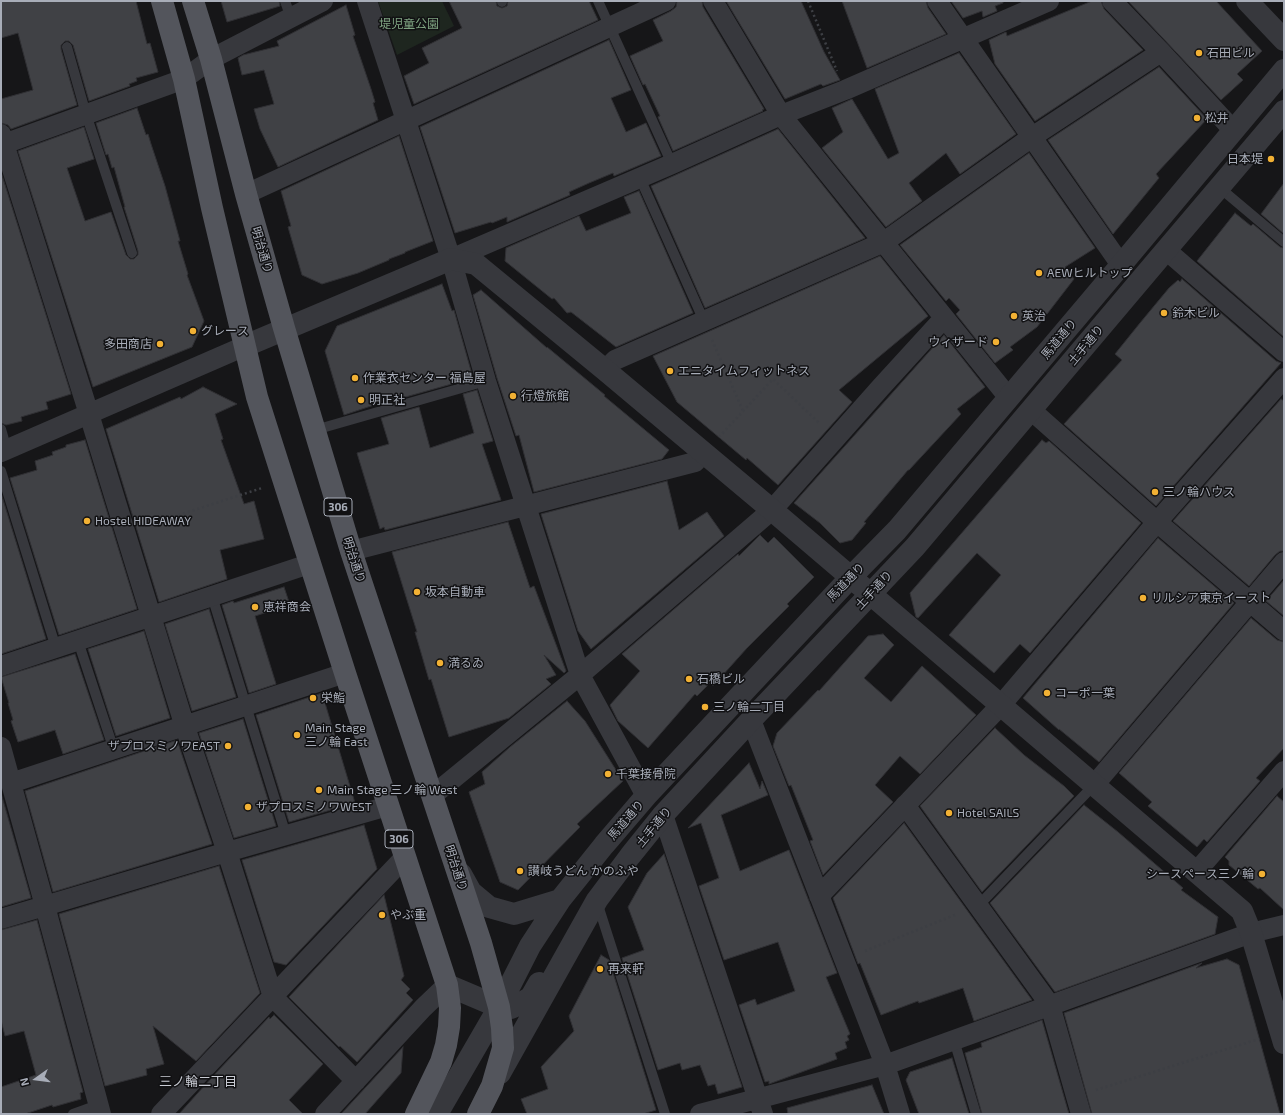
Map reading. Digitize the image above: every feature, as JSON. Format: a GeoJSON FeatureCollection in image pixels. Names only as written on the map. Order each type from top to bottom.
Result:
{"type":"FeatureCollection","features":[{"type":"Feature","properties":{"kind":"main road","name":"306"},"geometry":{"type":"LineString","coordinates":[[162,1],[184,79],[257,397],[344,673],[447,985],[450,1008],[446,1044],[441,1062],[416,1114]]}},
{"type":"Feature","properties":{"kind":"main road","name":"明治通り"},"geometry":{"type":"LineString","coordinates":[[193,1],[211,58],[246,194],[314,430],[351,551],[481,944],[499,1007],[503,1048],[492,1086],[478,1114]]}},
{"type":"Feature","properties":{"kind":"street"},"geometry":{"type":"LineString","coordinates":[[323,1],[288,9],[211,58],[184,79],[86,114],[2,141],[89,414],[185,727],[273,997],[356,1081]]}},
{"type":"Feature","properties":{"kind":"street"},"geometry":{"type":"LineString","coordinates":[[367,1],[451,259],[486,381],[580,675],[646,796]]}},
{"type":"Feature","properties":{"kind":"street"},"geometry":{"type":"LineString","coordinates":[[246,194],[666,1]]}},
{"type":"Feature","properties":{"kind":"street"},"geometry":{"type":"LineString","coordinates":[[713,1],[781,115],[1009,398]]}},
{"type":"Feature","properties":{"kind":"street"},"geometry":{"type":"LineString","coordinates":[[937,1],[1121,265]]}},
{"type":"Feature","properties":{"kind":"street"},"geometry":{"type":"LineString","coordinates":[[4,451],[284,328],[451,259],[640,178],[781,115],[845,90],[1049,1]]}},
{"type":"Feature","properties":{"kind":"street"},"geometry":{"type":"LineString","coordinates":[[1112,1],[1234,131]]}},
{"type":"Feature","properties":{"kind":"street"},"geometry":{"type":"LineString","coordinates":[[1247,1],[1284,40]]}},
{"type":"Feature","properties":{"kind":"street"},"geometry":{"type":"LineString","coordinates":[[605,370],[615,360],[884,242],[1032,137],[1161,52]]}},
{"type":"Feature","properties":{"kind":"street","name":"馬道通り"},"geometry":{"type":"LineString","coordinates":[[437,1114],[499,1007],[530,946],[560,900],[604,845],[646,796],[850,578],[897,530],[1284,70]]}},
{"type":"Feature","properties":{"kind":"street","name":"土手通り"},"geometry":{"type":"LineString","coordinates":[[492,1086],[597,900],[630,856],[664,815],[751,720],[915,547],[1284,112]]}},
{"type":"Feature","properties":{"kind":"street"},"geometry":{"type":"LineString","coordinates":[[1166,250],[1284,352]]}},
{"type":"Feature","properties":{"kind":"street"},"geometry":{"type":"LineString","coordinates":[[451,259],[476,264],[605,370],[772,510],[850,578],[1197,871],[1242,911],[1251,933],[1282,1038]]}},
{"type":"Feature","properties":{"kind":"street"},"geometry":{"type":"LineString","coordinates":[[432,796],[580,675],[772,510],[944,318]]}},
{"type":"Feature","properties":{"kind":"street"},"geometry":{"type":"LineString","coordinates":[[819,896],[1001,705],[1157,522],[1284,378]]}},
{"type":"Feature","properties":{"kind":"street"},"geometry":{"type":"LineString","coordinates":[[1031,410],[1157,522],[1284,631]]}},
{"type":"Feature","properties":{"kind":"street"},"geometry":{"type":"LineString","coordinates":[[351,551],[526,507],[695,462],[703,453]]}},
{"type":"Feature","properties":{"kind":"street"},"geometry":{"type":"LineString","coordinates":[[1094,784],[1284,562]]}},
{"type":"Feature","properties":{"kind":"street"},"geometry":{"type":"LineString","coordinates":[[1,666],[309,564]]}},
{"type":"Feature","properties":{"kind":"street"},"geometry":{"type":"LineString","coordinates":[[11,784],[344,673]]}},
{"type":"Feature","properties":{"kind":"street"},"geometry":{"type":"LineString","coordinates":[[751,720],[884,1065],[900,1114]]}},
{"type":"Feature","properties":{"kind":"street"},"geometry":{"type":"LineString","coordinates":[[1,747],[46,906],[100,1110]]}},
{"type":"Feature","properties":{"kind":"street"},"geometry":{"type":"LineString","coordinates":[[1197,871],[1284,771]]}},
{"type":"Feature","properties":{"kind":"street"},"geometry":{"type":"LineString","coordinates":[[905,805],[1050,1005],[1078,1105]]}},
{"type":"Feature","properties":{"kind":"street"},"geometry":{"type":"LineString","coordinates":[[1,920],[227,852],[388,806]]}},
{"type":"Feature","properties":{"kind":"street"},"geometry":{"type":"LineString","coordinates":[[664,815],[760,1106]]}},
{"type":"Feature","properties":{"kind":"street"},"geometry":{"type":"LineString","coordinates":[[451,853],[471,892],[489,907],[514,914],[560,900]]}},
{"type":"Feature","properties":{"kind":"street"},"geometry":{"type":"LineString","coordinates":[[161,1114],[406,858]]}},
{"type":"Feature","properties":{"kind":"street"},"geometry":{"type":"LineString","coordinates":[[325,1114],[423,1008],[447,985],[499,1007],[511,1008],[531,997],[553,959],[597,900]]}},
{"type":"Feature","properties":{"kind":"street"},"geometry":{"type":"LineString","coordinates":[[700,1114],[760,1106],[884,1065],[1251,933],[1284,925]]}},
{"type":"Feature","properties":{"kind":"lane"},"geometry":{"type":"LineString","coordinates":[[598,1],[672,164]]}},
{"type":"Feature","properties":{"kind":"lane"},"geometry":{"type":"LineString","coordinates":[[67,47],[86,114],[132,253]]}},
{"type":"Feature","properties":{"kind":"lane"},"geometry":{"type":"LineString","coordinates":[[640,178],[704,322]]}},
{"type":"Feature","properties":{"kind":"lane"},"geometry":{"type":"LineString","coordinates":[[1220,188],[1284,242]]}},
{"type":"Feature","properties":{"kind":"lane"},"geometry":{"type":"LineString","coordinates":[[314,430],[486,381]]}},
{"type":"Feature","properties":{"kind":"lane"},"geometry":{"type":"LineString","coordinates":[[1,429],[4,451]]}},
{"type":"Feature","properties":{"kind":"lane"},"geometry":{"type":"LineString","coordinates":[[1,470],[56,648]]}},
{"type":"Feature","properties":{"kind":"lane"},"geometry":{"type":"LineString","coordinates":[[212,596],[286,835]]}},
{"type":"Feature","properties":{"kind":"lane"},"geometry":{"type":"LineString","coordinates":[[78,641],[114,750]]}},
{"type":"Feature","properties":{"kind":"lane"},"geometry":{"type":"LineString","coordinates":[[978,906],[1094,784]]}},
{"type":"Feature","properties":{"kind":"lane"},"geometry":{"type":"LineString","coordinates":[[597,900],[665,1114]]}},
{"type":"Feature","properties":{"kind":"lane"},"geometry":{"type":"LineString","coordinates":[[954,1040],[976,1114]]}},
{"type":"Feature","properties":{"kind":"lane"},"geometry":{"type":"LineString","coordinates":[[73,1114],[100,1110]]}},
{"type":"Feature","properties":{"kind":"path"},"geometry":{"type":"LineString","coordinates":[[808,1],[845,90]]}},
{"type":"Feature","properties":{"kind":"path"},"geometry":{"type":"LineString","coordinates":[[704,322],[743,411]]}},
{"type":"Feature","properties":{"kind":"path"},"geometry":{"type":"LineString","coordinates":[[718,438],[773,379],[835,439]]}},
{"type":"Feature","properties":{"kind":"path"},"geometry":{"type":"LineString","coordinates":[[125,532],[262,488]]}},
{"type":"Feature","properties":{"kind":"path"},"geometry":{"type":"LineString","coordinates":[[844,960],[978,906]]}},
{"type":"Feature","properties":{"kind":"path"},"geometry":{"type":"LineString","coordinates":[[1078,1105],[1282,1038]]}},
{"type":"Feature","properties":{"kind":"green space","name":"堤児童公園"},"geometry":{"type":"Polygon","coordinates":[[[378,1],[442,1],[454,26],[397,55],[378,1]]]}},
{"type":"Feature","properties":{"kind":"building"},"geometry":{"type":"Polygon","coordinates":[[[1,1],[136,1],[147,44],[150,43],[158,72],[136,78],[137,81],[129,84],[130,86],[89,101],[73,45],[69,41],[65,41],[61,45],[61,49],[77,105],[11,129],[8,125],[1,123],[1,99],[33,90],[18,33],[1,38],[1,1]]]}},
{"type":"Feature","properties":{"kind":"building"},"geometry":{"type":"Polygon","coordinates":[[[221,1],[279,1],[280,6],[227,22],[221,1]]]}},
{"type":"Feature","properties":{"kind":"building"},"geometry":{"type":"Polygon","coordinates":[[[449,1],[496,1],[497,6],[502,8],[507,6],[508,1],[589,1],[598,20],[414,104],[404,76],[429,63],[422,48],[462,28],[449,1]]]}},
{"type":"Feature","properties":{"kind":"building"},"geometry":{"type":"Polygon","coordinates":[[[677,1],[702,1],[703,7],[764,109],[762,110],[763,111],[673,151],[658,117],[660,116],[645,84],[643,85],[630,56],[663,41],[653,20],[671,11],[676,7],[677,1]]]}},
{"type":"Feature","properties":{"kind":"building"},"geometry":{"type":"Polygon","coordinates":[[[726,1],[801,1],[824,52],[840,80],[823,86],[821,84],[785,99],[726,1]]]}},
{"type":"Feature","properties":{"kind":"building"},"geometry":{"type":"Polygon","coordinates":[[[842,1],[926,1],[928,8],[946,34],[867,68],[842,1]]]}},
{"type":"Feature","properties":{"kind":"building"},"geometry":{"type":"Polygon","coordinates":[[[951,1],[1003,1],[1003,3],[995,6],[997,11],[983,17],[982,11],[963,18],[951,1]]]}},
{"type":"Feature","properties":{"kind":"building"},"geometry":{"type":"Polygon","coordinates":[[[1092,1],[1101,1],[1104,9],[1143,50],[1035,121],[995,64],[989,40],[1006,32],[1007,36],[1092,1]]]}},
{"type":"Feature","properties":{"kind":"building"},"geometry":{"type":"Polygon","coordinates":[[[1128,1],[1216,1],[1262,51],[1237,74],[1243,80],[1221,100],[1128,1]]]}},
{"type":"Feature","properties":{"kind":"building"},"geometry":{"type":"Polygon","coordinates":[[[346,5],[355,35],[353,36],[375,102],[373,103],[378,120],[278,167],[260,129],[254,109],[274,104],[264,70],[242,75],[238,58],[243,55],[279,46],[277,41],[346,5]]]}},
{"type":"Feature","properties":{"kind":"building"},"geometry":{"type":"Polygon","coordinates":[[[609,40],[631,90],[611,98],[626,132],[646,123],[661,156],[614,176],[613,173],[589,183],[569,192],[570,195],[507,222],[507,217],[492,223],[491,222],[455,233],[420,127],[609,40]]]}},
{"type":"Feature","properties":{"kind":"building"},"geometry":{"type":"Polygon","coordinates":[[[959,53],[1016,134],[960,174],[946,153],[909,183],[922,201],[886,227],[822,148],[843,132],[832,108],[852,99],[888,159],[899,153],[875,89],[959,53]]]}},
{"type":"Feature","properties":{"kind":"building"},"geometry":{"type":"Polygon","coordinates":[[[1159,67],[1207,119],[1156,174],[1159,178],[1113,234],[1048,140],[1159,67]]]}},
{"type":"Feature","properties":{"kind":"building"},"geometry":{"type":"Polygon","coordinates":[[[137,108],[146,135],[148,134],[165,186],[180,241],[178,241],[188,274],[187,275],[204,321],[192,347],[93,387],[18,151],[84,127],[94,159],[67,168],[85,221],[111,212],[126,255],[130,259],[134,259],[138,255],[138,251],[124,207],[114,167],[112,168],[108,154],[106,155],[96,123],[137,108]]]}},
{"type":"Feature","properties":{"kind":"building"},"geometry":{"type":"Polygon","coordinates":[[[778,129],[865,238],[705,308],[651,186],[778,129]]]}},
{"type":"Feature","properties":{"kind":"building"},"geometry":{"type":"Polygon","coordinates":[[[399,136],[433,241],[358,273],[322,284],[302,275],[288,227],[291,226],[281,191],[399,136]]]}},
{"type":"Feature","properties":{"kind":"building"},"geometry":{"type":"Polygon","coordinates":[[[1029,153],[1095,248],[1065,267],[1074,279],[1037,327],[1010,347],[1013,350],[995,363],[956,314],[960,310],[949,298],[946,301],[900,245],[1029,153]]]}},
{"type":"Feature","properties":{"kind":"building"},"geometry":{"type":"Polygon","coordinates":[[[1,172],[71,394],[46,402],[48,409],[21,417],[22,421],[6,425],[1,423],[1,172]]]}},
{"type":"Feature","properties":{"kind":"building"},"geometry":{"type":"Polygon","coordinates":[[[1284,183],[1284,234],[1261,214],[1284,183]]]}},
{"type":"Feature","properties":{"kind":"building"},"geometry":{"type":"Polygon","coordinates":[[[639,191],[693,313],[616,347],[571,312],[567,313],[554,298],[552,299],[505,261],[506,248],[579,216],[586,231],[631,213],[624,197],[639,191]]]}},
{"type":"Feature","properties":{"kind":"building"},"geometry":{"type":"Polygon","coordinates":[[[1235,213],[1251,226],[1253,224],[1280,247],[1284,248],[1284,337],[1197,261],[1235,213]]]}},
{"type":"Feature","properties":{"kind":"building"},"geometry":{"type":"Polygon","coordinates":[[[880,256],[928,316],[839,390],[852,402],[778,485],[677,402],[653,356],[880,256]]]}},
{"type":"Feature","properties":{"kind":"building"},"geometry":{"type":"Polygon","coordinates":[[[1182,279],[1276,361],[1281,363],[1156,506],[1064,424],[1122,360],[1115,354],[1140,323],[1169,288],[1178,280],[1180,282],[1182,279]]]}},
{"type":"Feature","properties":{"kind":"building"},"geometry":{"type":"Polygon","coordinates":[[[442,284],[452,311],[454,310],[473,378],[377,404],[344,415],[325,351],[337,326],[442,284]]]}},
{"type":"Feature","properties":{"kind":"building"},"geometry":{"type":"Polygon","coordinates":[[[481,290],[547,348],[669,450],[662,459],[534,492],[519,435],[516,436],[497,378],[473,295],[481,290]]]}},
{"type":"Feature","properties":{"kind":"building"},"geometry":{"type":"Polygon","coordinates":[[[944,335],[985,387],[957,409],[961,414],[908,470],[864,522],[866,523],[852,540],[840,543],[820,523],[794,503],[944,335]]]}},
{"type":"Feature","properties":{"kind":"building"},"geometry":{"type":"Polygon","coordinates":[[[203,387],[237,404],[215,414],[223,439],[221,440],[244,504],[254,501],[264,539],[220,550],[227,579],[159,602],[106,429],[180,397],[181,399],[203,387]]]}},
{"type":"Feature","properties":{"kind":"building"},"geometry":{"type":"Polygon","coordinates":[[[477,390],[493,441],[482,444],[501,500],[385,530],[384,527],[380,529],[357,453],[389,444],[381,418],[419,407],[430,448],[474,433],[463,394],[477,390]]]}},
{"type":"Feature","properties":{"kind":"building"},"geometry":{"type":"Polygon","coordinates":[[[1281,399],[1284,401],[1284,551],[1280,551],[1275,555],[1249,586],[1173,521],[1281,399]]]}},
{"type":"Feature","properties":{"kind":"building"},"geometry":{"type":"Polygon","coordinates":[[[85,440],[137,609],[59,635],[10,478],[37,470],[35,461],[53,455],[52,452],[66,447],[66,445],[85,440]]]}},
{"type":"Feature","properties":{"kind":"building"},"geometry":{"type":"Polygon","coordinates":[[[1042,440],[1046,443],[1049,441],[1141,523],[1030,653],[1020,644],[994,673],[949,635],[1001,575],[977,553],[918,618],[916,617],[910,593],[1042,440]]]}},
{"type":"Feature","properties":{"kind":"building"},"geometry":{"type":"Polygon","coordinates":[[[667,481],[679,530],[707,512],[724,536],[591,649],[578,631],[541,514],[667,481]]]}},
{"type":"Feature","properties":{"kind":"building"},"geometry":{"type":"Polygon","coordinates":[[[1,493],[46,639],[1,654],[1,493]]]}},
{"type":"Feature","properties":{"kind":"building"},"geometry":{"type":"Polygon","coordinates":[[[508,522],[530,588],[534,586],[566,671],[564,673],[544,655],[556,675],[546,679],[551,684],[509,718],[449,737],[431,679],[429,680],[415,632],[417,632],[392,552],[508,522]]]}},
{"type":"Feature","properties":{"kind":"building"},"geometry":{"type":"Polygon","coordinates":[[[760,535],[768,543],[774,537],[814,577],[787,604],[789,606],[747,648],[713,686],[710,683],[697,696],[695,694],[648,748],[618,721],[610,705],[640,671],[622,654],[738,554],[739,556],[760,535]]]}},
{"type":"Feature","properties":{"kind":"building"},"geometry":{"type":"Polygon","coordinates":[[[1158,538],[1234,603],[1099,762],[1059,730],[1023,698],[1158,538]]]}},
{"type":"Feature","properties":{"kind":"building"},"geometry":{"type":"Polygon","coordinates":[[[1284,580],[1284,616],[1266,601],[1284,580]]]}},
{"type":"Feature","properties":{"kind":"building"},"geometry":{"type":"Polygon","coordinates":[[[284,587],[290,605],[255,616],[276,684],[249,693],[222,605],[233,601],[234,603],[284,587]]]}},
{"type":"Feature","properties":{"kind":"building"},"geometry":{"type":"Polygon","coordinates":[[[209,609],[236,697],[192,711],[165,624],[209,609]]]}},
{"type":"Feature","properties":{"kind":"building"},"geometry":{"type":"Polygon","coordinates":[[[1251,618],[1277,640],[1284,642],[1284,748],[1256,778],[1260,781],[1207,842],[1204,839],[1197,847],[1148,806],[1152,802],[1119,773],[1251,618]]]}},
{"type":"Feature","properties":{"kind":"building"},"geometry":{"type":"Polygon","coordinates":[[[144,631],[170,718],[116,736],[88,649],[144,631]]]}},
{"type":"Feature","properties":{"kind":"building"},"geometry":{"type":"Polygon","coordinates":[[[883,634],[894,645],[864,678],[891,702],[922,666],[976,715],[920,774],[900,756],[875,785],[893,802],[823,875],[810,841],[813,840],[791,785],[789,786],[773,746],[777,733],[818,690],[819,691],[868,636],[883,634]]]}},
{"type":"Feature","properties":{"kind":"building"},"geometry":{"type":"Polygon","coordinates":[[[75,654],[104,740],[63,754],[55,730],[18,742],[11,721],[13,720],[1,677],[75,654]]]}},
{"type":"Feature","properties":{"kind":"building"},"geometry":{"type":"Polygon","coordinates":[[[322,693],[355,803],[289,822],[256,715],[322,693]]]}},
{"type":"Feature","properties":{"kind":"building"},"geometry":{"type":"Polygon","coordinates":[[[567,701],[585,721],[623,781],[577,824],[580,827],[518,890],[500,882],[469,792],[485,784],[482,772],[510,747],[567,701]]]}},
{"type":"Feature","properties":{"kind":"building"},"geometry":{"type":"Polygon","coordinates":[[[243,719],[276,826],[234,838],[199,733],[243,719]]]}},
{"type":"Feature","properties":{"kind":"building"},"geometry":{"type":"Polygon","coordinates":[[[995,728],[1024,755],[1064,786],[1074,796],[982,892],[920,806],[995,728]]]}},
{"type":"Feature","properties":{"kind":"building"},"geometry":{"type":"Polygon","coordinates":[[[177,740],[212,844],[53,892],[25,791],[177,740]]]}},
{"type":"Feature","properties":{"kind":"building"},"geometry":{"type":"Polygon","coordinates":[[[749,763],[760,789],[762,781],[768,795],[721,815],[740,871],[789,850],[837,973],[826,977],[850,1034],[847,1036],[849,1040],[845,1042],[847,1048],[835,1053],[837,1059],[769,1084],[769,1081],[765,1082],[739,1005],[755,999],[757,1005],[795,991],[778,942],[724,960],[699,886],[719,878],[701,823],[688,828],[749,763]]]}},
{"type":"Feature","properties":{"kind":"building"},"geometry":{"type":"Polygon","coordinates":[[[1,793],[31,898],[1,907],[1,793]]]}},
{"type":"Feature","properties":{"kind":"building"},"geometry":{"type":"Polygon","coordinates":[[[1277,796],[1284,802],[1284,910],[1260,888],[1258,889],[1229,865],[1229,861],[1225,857],[1277,796]]]}},
{"type":"Feature","properties":{"kind":"building"},"geometry":{"type":"Polygon","coordinates":[[[1084,805],[1183,888],[1181,890],[1218,917],[1215,934],[1055,992],[990,903],[1084,805]]]}},
{"type":"Feature","properties":{"kind":"building"},"geometry":{"type":"Polygon","coordinates":[[[904,823],[1032,1000],[974,1021],[963,988],[919,1003],[918,1001],[881,1015],[860,963],[858,964],[833,898],[904,823]]]}},
{"type":"Feature","properties":{"kind":"building"},"geometry":{"type":"Polygon","coordinates":[[[364,825],[377,869],[286,965],[274,962],[242,860],[364,825]]]}},
{"type":"Feature","properties":{"kind":"building"},"geometry":{"type":"Polygon","coordinates":[[[664,854],[742,1087],[718,1094],[715,1084],[708,1086],[700,1065],[682,1070],[680,1063],[658,1070],[622,958],[644,950],[628,907],[647,873],[664,854]]]}},
{"type":"Feature","properties":{"kind":"building"},"geometry":{"type":"Polygon","coordinates":[[[219,866],[260,993],[196,1061],[153,1026],[164,1064],[146,1069],[147,1075],[105,1086],[59,914],[219,866]]]}},
{"type":"Feature","properties":{"kind":"building"},"geometry":{"type":"Polygon","coordinates":[[[384,895],[404,976],[401,980],[410,989],[406,993],[413,1000],[357,1062],[340,1046],[339,1047],[289,997],[384,895]]]}},
{"type":"Feature","properties":{"kind":"building"},"geometry":{"type":"Polygon","coordinates":[[[37,920],[83,1092],[80,1093],[81,1099],[53,1107],[52,1105],[25,1114],[1,1114],[1,1087],[36,1075],[24,1031],[5,1036],[1,1020],[1,930],[37,920]]]}},
{"type":"Feature","properties":{"kind":"building"},"geometry":{"type":"Polygon","coordinates":[[[601,955],[609,960],[656,1110],[643,1114],[527,1114],[521,1099],[548,1089],[541,1067],[574,1031],[569,1016],[601,955]]]}},
{"type":"Feature","properties":{"kind":"building"},"geometry":{"type":"Polygon","coordinates":[[[1227,959],[1239,965],[1280,1114],[1092,1114],[1064,1013],[1202,963],[1196,968],[1227,959]]]}},
{"type":"Feature","properties":{"kind":"building"},"geometry":{"type":"Polygon","coordinates":[[[274,1015],[323,1064],[289,1100],[303,1114],[179,1114],[269,1017],[270,1019],[274,1015]]]}},
{"type":"Feature","properties":{"kind":"building"},"geometry":{"type":"Polygon","coordinates":[[[1042,1020],[1069,1114],[982,1114],[965,1053],[982,1047],[981,1043],[1042,1020]]]}},
{"type":"Feature","properties":{"kind":"building"},"geometry":{"type":"Polygon","coordinates":[[[403,1047],[401,1073],[365,1114],[341,1114],[403,1047]]]}},
{"type":"Feature","properties":{"kind":"building"},"geometry":{"type":"Polygon","coordinates":[[[952,1058],[969,1114],[919,1114],[906,1080],[910,1072],[952,1058]]]}},
{"type":"Feature","properties":{"kind":"building"},"geometry":{"type":"Polygon","coordinates":[[[872,1085],[884,1114],[788,1114],[787,1108],[872,1085]]]}},
{"type":"Feature","properties":{"kind":"place","name":"石田ビル"},"geometry":{"type":"Point","coordinates":[1199,53]}},
{"type":"Feature","properties":{"kind":"place","name":"松井"},"geometry":{"type":"Point","coordinates":[1197,118]}},
{"type":"Feature","properties":{"kind":"place","name":"日本堤"},"geometry":{"type":"Point","coordinates":[1271,159]}},
{"type":"Feature","properties":{"kind":"place","name":"AEWヒルトップ"},"geometry":{"type":"Point","coordinates":[1039,273]}},
{"type":"Feature","properties":{"kind":"place","name":"鈴木ビル"},"geometry":{"type":"Point","coordinates":[1164,313]}},
{"type":"Feature","properties":{"kind":"place","name":"英治"},"geometry":{"type":"Point","coordinates":[1014,316]}},
{"type":"Feature","properties":{"kind":"place","name":"グレース"},"geometry":{"type":"Point","coordinates":[193,331]}},
{"type":"Feature","properties":{"kind":"place","name":"ウィザード"},"geometry":{"type":"Point","coordinates":[996,342]}},
{"type":"Feature","properties":{"kind":"place","name":"多田商店"},"geometry":{"type":"Point","coordinates":[160,344]}},
{"type":"Feature","properties":{"kind":"place","name":"エニタイムフィットネス"},"geometry":{"type":"Point","coordinates":[670,371]}},
{"type":"Feature","properties":{"kind":"place","name":"作業衣センター 福島屋"},"geometry":{"type":"Point","coordinates":[355,378]}},
{"type":"Feature","properties":{"kind":"place","name":"行燈旅館"},"geometry":{"type":"Point","coordinates":[513,396]}},
{"type":"Feature","properties":{"kind":"place","name":"明正社"},"geometry":{"type":"Point","coordinates":[361,400]}},
{"type":"Feature","properties":{"kind":"place","name":"三ノ輪ハウス"},"geometry":{"type":"Point","coordinates":[1155,492]}},
{"type":"Feature","properties":{"kind":"place","name":"Hostel HIDEAWAY"},"geometry":{"type":"Point","coordinates":[87,521]}},
{"type":"Feature","properties":{"kind":"place","name":"坂本自動車"},"geometry":{"type":"Point","coordinates":[417,592]}},
{"type":"Feature","properties":{"kind":"place","name":"リルシア東京イースト"},"geometry":{"type":"Point","coordinates":[1143,598]}},
{"type":"Feature","properties":{"kind":"place","name":"恵祥商会"},"geometry":{"type":"Point","coordinates":[255,607]}},
{"type":"Feature","properties":{"kind":"place","name":"満るゐ"},"geometry":{"type":"Point","coordinates":[440,663]}},
{"type":"Feature","properties":{"kind":"place","name":"石橋ビル"},"geometry":{"type":"Point","coordinates":[689,679]}},
{"type":"Feature","properties":{"kind":"place","name":"コーポ一葉"},"geometry":{"type":"Point","coordinates":[1047,693]}},
{"type":"Feature","properties":{"kind":"place","name":"栄鮨"},"geometry":{"type":"Point","coordinates":[313,698]}},
{"type":"Feature","properties":{"kind":"place","name":"三ノ輪二丁目"},"geometry":{"type":"Point","coordinates":[705,707]}},
{"type":"Feature","properties":{"kind":"place","name":"Main Stage 三ノ輪 East"},"geometry":{"type":"Point","coordinates":[297,735]}},
{"type":"Feature","properties":{"kind":"place","name":"ザプロスミノワEAST"},"geometry":{"type":"Point","coordinates":[228,746]}},
{"type":"Feature","properties":{"kind":"place","name":"千葉接骨院"},"geometry":{"type":"Point","coordinates":[608,774]}},
{"type":"Feature","properties":{"kind":"place","name":"Main Stage 三ノ輪 West"},"geometry":{"type":"Point","coordinates":[319,790]}},
{"type":"Feature","properties":{"kind":"place","name":"ザプロスミノワWEST"},"geometry":{"type":"Point","coordinates":[248,807]}},
{"type":"Feature","properties":{"kind":"place","name":"Hotel SAILS"},"geometry":{"type":"Point","coordinates":[949,813]}},
{"type":"Feature","properties":{"kind":"place","name":"讃岐うどん かのふや"},"geometry":{"type":"Point","coordinates":[520,871]}},
{"type":"Feature","properties":{"kind":"place","name":"シースペース三ノ輪"},"geometry":{"type":"Point","coordinates":[1262,874]}},
{"type":"Feature","properties":{"kind":"place","name":"やぶ重"},"geometry":{"type":"Point","coordinates":[382,915]}},
{"type":"Feature","properties":{"kind":"place","name":"再来軒"},"geometry":{"type":"Point","coordinates":[600,969]}},
{"type":"Feature","properties":{"kind":"district","name":"三ノ輪二丁目"},"geometry":{"type":"Point","coordinates":[198,1082]}}]}
